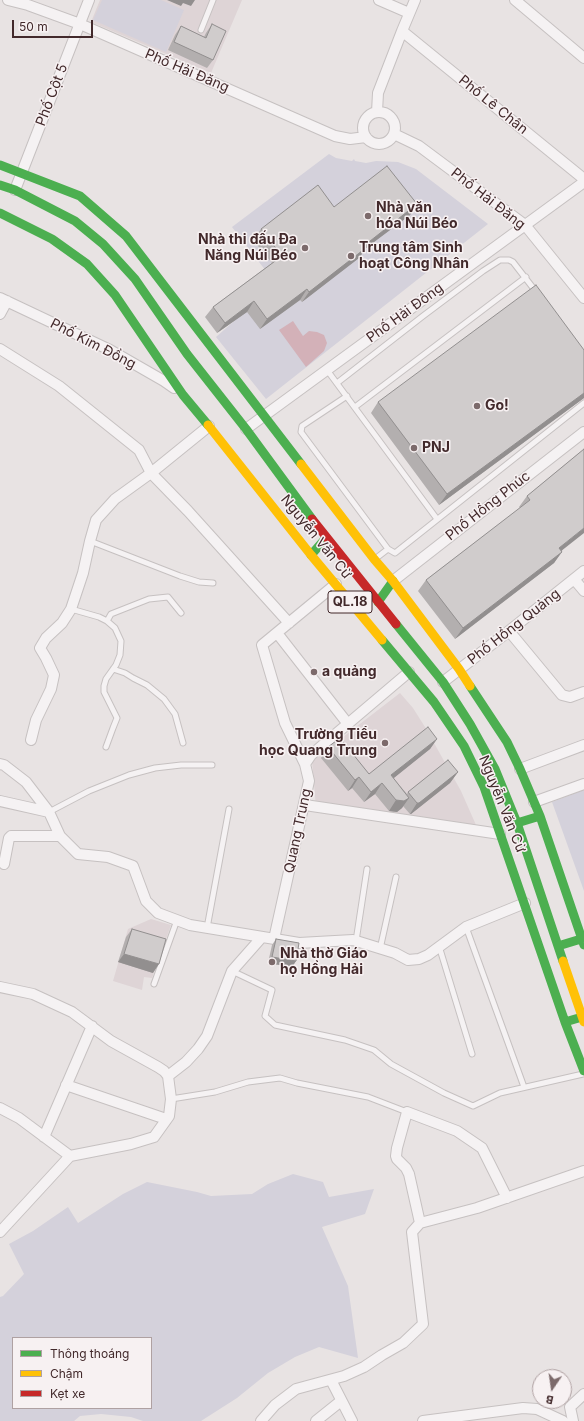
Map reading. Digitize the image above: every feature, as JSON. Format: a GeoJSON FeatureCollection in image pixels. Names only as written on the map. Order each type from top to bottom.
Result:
{"type":"FeatureCollection","features":[{"type":"Feature","properties":{"kind":"main road","name":"Nguyễn Văn Cừ"},"geometry":{"type":"LineString","coordinates":[[0,165],[80,196],[126,236],[374,559],[393,581],[459,669],[507,742],[540,816],[583,942]]}},
{"type":"Feature","properties":{"kind":"main road","name":"Nguyễn Văn Cừ"},"geometry":{"type":"LineString","coordinates":[[0,185],[16,190],[75,221],[103,244],[135,278],[187,354],[246,430],[326,538],[443,682],[470,724],[495,769],[517,823],[583,1020]]}},
{"type":"Feature","properties":{"kind":"main road","name":"Nguyễn Văn Cừ"},"geometry":{"type":"LineString","coordinates":[[0,212],[52,239],[88,264],[114,295],[183,395],[311,555],[434,702],[464,746],[484,788],[584,1071]]}},
{"type":"Feature","properties":{"kind":"main road"},"geometry":{"type":"LineString","coordinates":[[311,555],[326,538]]}},
{"type":"Feature","properties":{"kind":"main road"},"geometry":{"type":"LineString","coordinates":[[378,602],[393,581]]}},
{"type":"Feature","properties":{"kind":"main road"},"geometry":{"type":"LineString","coordinates":[[517,823],[540,816]]}},
{"type":"Feature","properties":{"kind":"main road"},"geometry":{"type":"LineString","coordinates":[[558,946],[583,942]]}},
{"type":"Feature","properties":{"kind":"main road"},"geometry":{"type":"LineString","coordinates":[[566,1022],[583,1020]]}},
{"type":"Feature","properties":{"kind":"street","name":"Phố Hải Đăng"},"geometry":{"type":"LineString","coordinates":[[8,0],[28,5],[80,24],[335,136],[350,139],[366,137]]}},
{"type":"Feature","properties":{"kind":"street","name":"Phố Cột 5"},"geometry":{"type":"LineString","coordinates":[[16,190],[89,0]]}},
{"type":"Feature","properties":{"kind":"street"},"geometry":{"type":"LineString","coordinates":[[379,0],[409,13]]}},
{"type":"Feature","properties":{"kind":"street"},"geometry":{"type":"LineString","coordinates":[[377,112],[378,93],[415,0]]}},
{"type":"Feature","properties":{"kind":"street"},"geometry":{"type":"LineString","coordinates":[[515,0],[584,58]]}},
{"type":"Feature","properties":{"kind":"street","name":"Phố Lê Chân"},"geometry":{"type":"LineString","coordinates":[[402,31],[584,181]]}},
{"type":"Feature","properties":{"kind":"street"},"geometry":{"type":"LineString","coordinates":[[377,112],[388,115],[392,119],[395,129],[392,138],[383,143],[374,143],[366,137],[364,126],[365,121],[372,114],[377,112]]}},
{"type":"Feature","properties":{"kind":"street","name":"Phố Hải Đăng"},"geometry":{"type":"LineString","coordinates":[[394,134],[419,146],[525,225],[584,298]]}},
{"type":"Feature","properties":{"kind":"street","name":"Phố Hải Đông"},"geometry":{"type":"LineString","coordinates":[[246,430],[584,181]]}},
{"type":"Feature","properties":{"kind":"street"},"geometry":{"type":"LineString","coordinates":[[0,314],[3,300]]}},
{"type":"Feature","properties":{"kind":"street","name":"Phố Kim Đồng"},"geometry":{"type":"LineString","coordinates":[[3,300],[110,350],[164,381],[183,395]]}},
{"type":"Feature","properties":{"kind":"street"},"geometry":{"type":"LineString","coordinates":[[0,349],[59,386],[139,450],[151,473],[188,510],[289,623]]}},
{"type":"Feature","properties":{"kind":"street"},"geometry":{"type":"LineString","coordinates":[[31,740],[36,720],[51,689],[54,674],[40,648],[46,638],[62,623],[70,609],[83,573],[96,520],[114,498],[151,473],[209,426]]}},
{"type":"Feature","properties":{"kind":"street","name":"Phố Hồng Phúc"},"geometry":{"type":"LineString","coordinates":[[393,581],[584,432]]}},
{"type":"Feature","properties":{"kind":"street","name":"Phố Hồng Quảng"},"geometry":{"type":"LineString","coordinates":[[443,682],[510,631],[584,571]]}},
{"type":"Feature","properties":{"kind":"street"},"geometry":{"type":"LineString","coordinates":[[574,579],[584,591]]}},
{"type":"Feature","properties":{"kind":"street"},"geometry":{"type":"LineString","coordinates":[[336,584],[277,633],[348,724]]}},
{"type":"Feature","properties":{"kind":"street"},"geometry":{"type":"LineString","coordinates":[[510,631],[562,695],[570,697],[584,692]]}},
{"type":"Feature","properties":{"kind":"street","name":"Quang Trung"},"geometry":{"type":"LineString","coordinates":[[274,939],[305,805],[309,781],[306,764],[285,723],[262,645],[277,633]]}},
{"type":"Feature","properties":{"kind":"street"},"geometry":{"type":"LineString","coordinates":[[306,764],[311,755],[409,672]]}},
{"type":"Feature","properties":{"kind":"street"},"geometry":{"type":"LineString","coordinates":[[520,769],[584,745]]}},
{"type":"Feature","properties":{"kind":"street"},"geometry":{"type":"LineString","coordinates":[[0,764],[4,765],[26,782],[50,812],[60,836],[78,854],[108,857],[133,866],[146,901],[158,913],[190,925],[300,943],[353,940],[395,953],[408,960],[419,959],[466,927],[525,903]]}},
{"type":"Feature","properties":{"kind":"street"},"geometry":{"type":"LineString","coordinates":[[534,802],[584,784]]}},
{"type":"Feature","properties":{"kind":"street"},"geometry":{"type":"LineString","coordinates":[[0,801],[50,812]]}},
{"type":"Feature","properties":{"kind":"street"},"geometry":{"type":"LineString","coordinates":[[305,805],[500,834]]}},
{"type":"Feature","properties":{"kind":"street"},"geometry":{"type":"LineString","coordinates":[[4,864],[10,836],[60,836]]}},
{"type":"Feature","properties":{"kind":"street"},"geometry":{"type":"LineString","coordinates":[[168,1076],[186,1062],[208,1036],[232,971],[262,937]]}},
{"type":"Feature","properties":{"kind":"street"},"geometry":{"type":"LineString","coordinates":[[0,987],[33,994],[72,1012],[111,1041],[164,1071],[168,1076],[171,1091],[169,1116],[154,1137],[131,1144],[70,1156],[0,1232]]}},
{"type":"Feature","properties":{"kind":"street"},"geometry":{"type":"LineString","coordinates":[[44,1136],[92,1026]]}},
{"type":"Feature","properties":{"kind":"street"},"geometry":{"type":"LineString","coordinates":[[66,1085],[166,1119]]}},
{"type":"Feature","properties":{"kind":"street"},"geometry":{"type":"LineString","coordinates":[[0,1108],[19,1118],[70,1156]]}},
{"type":"Feature","properties":{"kind":"street"},"geometry":{"type":"LineString","coordinates":[[420,1223],[409,1174],[396,1156],[407,1112],[457,1131],[482,1148],[507,1198]]}},
{"type":"Feature","properties":{"kind":"street"},"geometry":{"type":"LineString","coordinates":[[261,1421],[275,1405],[296,1389],[344,1376],[364,1367],[403,1344],[423,1324],[412,1232],[420,1223],[477,1208],[584,1171]]}},
{"type":"Feature","properties":{"kind":"street"},"geometry":{"type":"LineString","coordinates":[[330,1380],[352,1421]]}},
{"type":"Feature","properties":{"kind":"street"},"geometry":{"type":"LineString","coordinates":[[573,1421],[570,1407],[584,1394]]}},
{"type":"Feature","properties":{"kind":"street"},"geometry":{"type":"LineString","coordinates":[[316,1421],[341,1401]]}},
{"type":"Feature","properties":{"kind":"street"},"geometry":{"type":"LineString","coordinates":[[423,1421],[523,1408],[537,1409],[563,1421]]}},
{"type":"Feature","properties":{"kind":"lane"},"geometry":{"type":"LineString","coordinates":[[201,30],[213,0]]}},
{"type":"Feature","properties":{"kind":"lane"},"geometry":{"type":"LineString","coordinates":[[337,383],[429,312],[500,260],[509,260],[513,262],[540,296]]}},
{"type":"Feature","properties":{"kind":"lane"},"geometry":{"type":"LineString","coordinates":[[355,407],[526,277]]}},
{"type":"Feature","properties":{"kind":"lane"},"geometry":{"type":"LineString","coordinates":[[327,370],[437,519]]}},
{"type":"Feature","properties":{"kind":"lane"},"geometry":{"type":"LineString","coordinates":[[347,396],[302,426],[301,432],[388,549],[395,553],[584,404]]}},
{"type":"Feature","properties":{"kind":"lane"},"geometry":{"type":"LineString","coordinates":[[90,541],[180,576],[199,582],[214,583]]}},
{"type":"Feature","properties":{"kind":"lane"},"geometry":{"type":"LineString","coordinates":[[374,559],[388,549]]}},
{"type":"Feature","properties":{"kind":"lane"},"geometry":{"type":"LineString","coordinates":[[107,621],[111,614],[149,599],[168,598],[181,613]]}},
{"type":"Feature","properties":{"kind":"lane"},"geometry":{"type":"LineString","coordinates":[[70,609],[99,616],[107,621],[115,628],[120,641],[120,655],[106,679],[104,692],[118,718],[106,747]]}},
{"type":"Feature","properties":{"kind":"lane"},"geometry":{"type":"LineString","coordinates":[[113,669],[125,672],[147,685],[164,699],[175,714],[182,743]]}},
{"type":"Feature","properties":{"kind":"lane"},"geometry":{"type":"LineString","coordinates":[[50,812],[89,791],[128,775],[155,768],[181,765],[212,765]]}},
{"type":"Feature","properties":{"kind":"lane"},"geometry":{"type":"LineString","coordinates":[[206,928],[229,809]]}},
{"type":"Feature","properties":{"kind":"lane"},"geometry":{"type":"LineString","coordinates":[[356,941],[367,869]]}},
{"type":"Feature","properties":{"kind":"lane"},"geometry":{"type":"LineString","coordinates":[[380,949],[396,877]]}},
{"type":"Feature","properties":{"kind":"lane"},"geometry":{"type":"LineString","coordinates":[[154,984],[177,920]]}},
{"type":"Feature","properties":{"kind":"lane"},"geometry":{"type":"LineString","coordinates":[[466,927],[524,1088]]}},
{"type":"Feature","properties":{"kind":"lane"},"geometry":{"type":"LineString","coordinates":[[439,946],[472,1054]]}},
{"type":"Feature","properties":{"kind":"lane"},"geometry":{"type":"LineString","coordinates":[[232,971],[272,990],[265,1016],[274,1025],[345,1040],[374,1050],[391,1064],[444,1093],[473,1106],[500,1093],[584,1074]]}},
{"type":"Feature","properties":{"kind":"lane"},"geometry":{"type":"LineString","coordinates":[[171,1099],[215,1092],[248,1082],[280,1078],[297,1083],[368,1097],[407,1112]]}},
{"type":"Feature","properties":{"kind":"shaded area"},"geometry":{"type":"Polygon","coordinates":[[[100,0],[242,0],[211,73],[91,22],[100,0]]]}},
{"type":"Feature","properties":{"kind":"shaded area"},"geometry":{"type":"Polygon","coordinates":[[[102,0],[161,0],[184,10],[166,52],[93,20],[102,0]]]}},
{"type":"Feature","properties":{"kind":"shaded area","name":"Trung tâm Sinh hoạt Công Nhân"},"geometry":{"type":"Polygon","coordinates":[[[329,154],[336,158],[352,161],[354,159],[355,161],[366,163],[376,161],[398,162],[416,169],[488,224],[266,399],[216,337],[276,284],[232,227],[329,154]]]}},
{"type":"Feature","properties":{"kind":"shaded area"},"geometry":{"type":"Polygon","coordinates":[[[293,321],[303,336],[309,331],[317,332],[324,335],[327,343],[324,351],[306,367],[279,330],[293,321]]]}},
{"type":"Feature","properties":{"kind":"shaded area","name":"Trường Tiểu học Quang Trung"},"geometry":{"type":"Polygon","coordinates":[[[400,693],[413,708],[425,727],[461,791],[476,825],[316,807],[312,761],[400,693]]]}},
{"type":"Feature","properties":{"kind":"shaded area"},"geometry":{"type":"Polygon","coordinates":[[[584,790],[584,891],[552,802],[584,790]]]}},
{"type":"Feature","properties":{"kind":"shaded area"},"geometry":{"type":"Polygon","coordinates":[[[151,919],[171,925],[152,978],[144,977],[142,990],[113,981],[128,929],[151,919]]]}},
{"type":"Feature","properties":{"kind":"shaded area"},"geometry":{"type":"Polygon","coordinates":[[[293,1174],[323,1182],[329,1197],[374,1189],[365,1214],[322,1227],[348,1286],[358,1358],[319,1347],[295,1357],[268,1373],[237,1398],[201,1421],[143,1421],[131,1417],[101,1414],[80,1416],[74,1421],[0,1421],[0,1297],[3,1296],[24,1274],[9,1244],[33,1231],[68,1207],[78,1223],[123,1194],[147,1182],[211,1196],[252,1194],[268,1184],[293,1174]]]}},
{"type":"Feature","properties":{"kind":"building"},"geometry":{"type":"Polygon","coordinates":[[[212,24],[226,31],[213,60],[174,42],[181,26],[206,38],[212,24]]]}},
{"type":"Feature","properties":{"kind":"building"},"geometry":{"type":"Polygon","coordinates":[[[387,166],[417,204],[365,245],[367,247],[309,292],[307,289],[267,319],[254,301],[225,323],[213,307],[282,256],[261,229],[318,185],[334,207],[387,166]]]}},
{"type":"Feature","properties":{"kind":"building","name":"Go!"},"geometry":{"type":"Polygon","coordinates":[[[536,285],[584,350],[584,393],[447,494],[378,402],[536,285]]]}},
{"type":"Feature","properties":{"kind":"building"},"geometry":{"type":"Polygon","coordinates":[[[584,449],[584,528],[559,548],[562,552],[463,628],[426,580],[530,500],[527,496],[584,449]]]}},
{"type":"Feature","properties":{"kind":"building"},"geometry":{"type":"Polygon","coordinates":[[[428,727],[437,739],[391,775],[409,798],[404,801],[396,800],[382,783],[371,792],[359,777],[355,780],[328,747],[340,738],[369,774],[428,727]]]}},
{"type":"Feature","properties":{"kind":"building"},"geometry":{"type":"Polygon","coordinates":[[[448,760],[458,772],[419,803],[417,803],[408,792],[448,760]]]}},
{"type":"Feature","properties":{"kind":"building"},"geometry":{"type":"Polygon","coordinates":[[[132,929],[166,939],[159,964],[124,954],[132,929]]]}},
{"type":"Feature","properties":{"kind":"building"},"geometry":{"type":"Polygon","coordinates":[[[276,939],[299,943],[296,961],[272,957],[276,939]]]}},
{"type":"Feature","properties":{"kind":"traffic: fast"},"geometry":{"type":"LineString","coordinates":[[0,165],[80,196],[126,236],[301,464]]}},
{"type":"Feature","properties":{"kind":"traffic: fast"},"geometry":{"type":"LineString","coordinates":[[0,185],[15,190],[75,221],[103,244],[135,279],[187,354],[246,429],[312,519]]}},
{"type":"Feature","properties":{"kind":"traffic: fast"},"geometry":{"type":"LineString","coordinates":[[0,213],[52,239],[87,264],[115,295],[183,395],[208,425]]}},
{"type":"Feature","properties":{"kind":"traffic: fast"},"geometry":{"type":"LineString","coordinates":[[311,555],[326,538]]}},
{"type":"Feature","properties":{"kind":"traffic: fast"},"geometry":{"type":"LineString","coordinates":[[378,602],[393,581]]}},
{"type":"Feature","properties":{"kind":"traffic: fast"},"geometry":{"type":"LineString","coordinates":[[396,624],[443,682],[470,724],[495,769],[517,823],[563,961]]}},
{"type":"Feature","properties":{"kind":"traffic: fast"},"geometry":{"type":"LineString","coordinates":[[382,640],[434,702],[464,746],[484,787],[565,1022],[584,1071]]}},
{"type":"Feature","properties":{"kind":"traffic: fast"},"geometry":{"type":"LineString","coordinates":[[470,686],[507,742],[520,769],[540,816],[584,945]]}},
{"type":"Feature","properties":{"kind":"traffic: fast"},"geometry":{"type":"LineString","coordinates":[[517,823],[540,816]]}},
{"type":"Feature","properties":{"kind":"traffic: fast"},"geometry":{"type":"LineString","coordinates":[[558,946],[581,939]]}},
{"type":"Feature","properties":{"kind":"traffic: fast"},"geometry":{"type":"LineString","coordinates":[[565,1022],[582,1017]]}},
{"type":"Feature","properties":{"kind":"traffic: slow"},"geometry":{"type":"LineString","coordinates":[[208,425],[311,555],[382,640]]}},
{"type":"Feature","properties":{"kind":"traffic: slow"},"geometry":{"type":"LineString","coordinates":[[301,464],[374,559],[393,581],[470,686]]}},
{"type":"Feature","properties":{"kind":"traffic: slow"},"geometry":{"type":"LineString","coordinates":[[563,961],[584,1022]]}},
{"type":"Feature","properties":{"kind":"traffic: jam"},"geometry":{"type":"LineString","coordinates":[[312,519],[396,624]]}},
{"type":"Feature","properties":{"kind":"place","name":"Nhà văn hóa Núi Béo"},"geometry":{"type":"Point","coordinates":[368,216]}},
{"type":"Feature","properties":{"kind":"place","name":"Nhà thi đấu Đa Năng Núi Béo"},"geometry":{"type":"Point","coordinates":[305,248]}},
{"type":"Feature","properties":{"kind":"place","name":"Trung tâm Sinh hoạt Công Nhân"},"geometry":{"type":"Point","coordinates":[351,256]}},
{"type":"Feature","properties":{"kind":"place","name":"Go!"},"geometry":{"type":"Point","coordinates":[477,406]}},
{"type":"Feature","properties":{"kind":"place","name":"PNJ"},"geometry":{"type":"Point","coordinates":[414,448]}},
{"type":"Feature","properties":{"kind":"place","name":"a quảng"},"geometry":{"type":"Point","coordinates":[314,672]}},
{"type":"Feature","properties":{"kind":"place","name":"Trường Tiểu học Quang Trung"},"geometry":{"type":"Point","coordinates":[385,743]}},
{"type":"Feature","properties":{"kind":"place","name":"Nhà thờ Giáo họ Hồng Hải"},"geometry":{"type":"Point","coordinates":[272,962]}}]}
